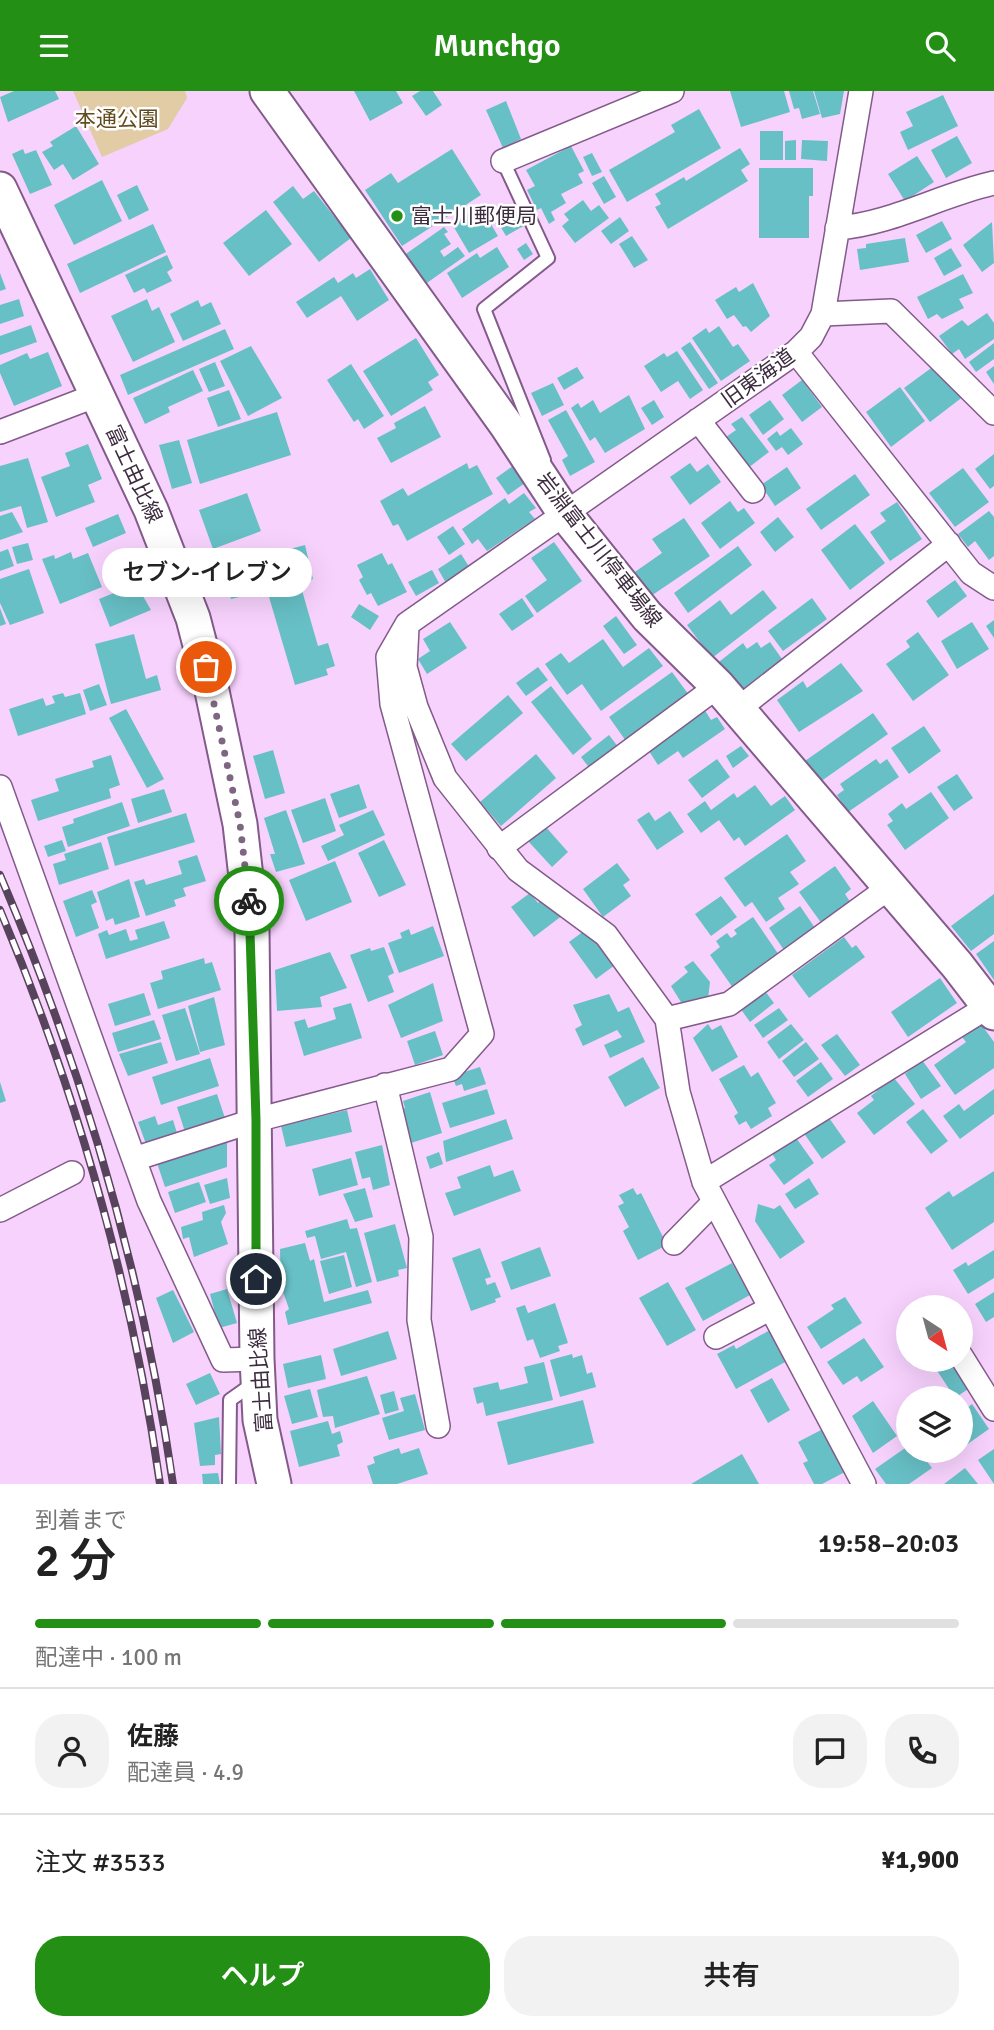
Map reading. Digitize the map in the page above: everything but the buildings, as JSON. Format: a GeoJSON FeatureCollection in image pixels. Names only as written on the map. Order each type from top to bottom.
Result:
{"type":"FeatureCollection","features":[{"type":"Feature","properties":{"kind":"main road","name":"岩淵富士川停車場線"},"geometry":{"type":"LineString","coordinates":[[267,91],[508,426],[561,509],[647,616],[728,698],[992,1008]]}},
{"type":"Feature","properties":{"kind":"main road","name":"富士由比線"},"geometry":{"type":"LineString","coordinates":[[0,189],[177,571],[212,691],[240,824],[252,930],[258,1374],[260,1420],[274,1484]]}},
{"type":"Feature","properties":{"kind":"street"},"geometry":{"type":"LineString","coordinates":[[503,161],[644,96],[672,91]]}},
{"type":"Feature","properties":{"kind":"street","name":"旧東海道"},"geometry":{"type":"LineString","coordinates":[[407,624],[561,509],[698,421],[796,352],[811,337],[823,314],[861,91]]}},
{"type":"Feature","properties":{"kind":"street"},"geometry":{"type":"LineString","coordinates":[[837,228],[866,226],[969,188],[994,183]]}},
{"type":"Feature","properties":{"kind":"street"},"geometry":{"type":"LineString","coordinates":[[823,314],[891,311],[994,413]]}},
{"type":"Feature","properties":{"kind":"street"},"geometry":{"type":"LineString","coordinates":[[796,352],[971,573],[994,589]]}},
{"type":"Feature","properties":{"kind":"street"},"geometry":{"type":"LineString","coordinates":[[0,432],[97,395]]}},
{"type":"Feature","properties":{"kind":"street"},"geometry":{"type":"LineString","coordinates":[[698,421],[753,491]]}},
{"type":"Feature","properties":{"kind":"street"},"geometry":{"type":"LineString","coordinates":[[499,848],[728,698],[949,544]]}},
{"type":"Feature","properties":{"kind":"street"},"geometry":{"type":"LineString","coordinates":[[134,1159],[256,1120],[451,1069],[482,1034],[392,704],[388,657],[407,624]]}},
{"type":"Feature","properties":{"kind":"street"},"geometry":{"type":"LineString","coordinates":[[407,624],[405,667],[416,707],[445,778],[518,870],[606,935],[667,1019],[678,1092],[709,1192],[864,1484]]}},
{"type":"Feature","properties":{"kind":"street"},"geometry":{"type":"LineString","coordinates":[[0,787],[164,1235],[223,1360],[258,1374]]}},
{"type":"Feature","properties":{"kind":"street"},"geometry":{"type":"LineString","coordinates":[[667,1019],[729,1005],[890,887]]}},
{"type":"Feature","properties":{"kind":"street"},"geometry":{"type":"LineString","coordinates":[[674,1243],[709,1192],[992,1008]]}},
{"type":"Feature","properties":{"kind":"street"},"geometry":{"type":"LineString","coordinates":[[385,1085],[421,1237],[419,1321],[438,1426]]}},
{"type":"Feature","properties":{"kind":"street"},"geometry":{"type":"LineString","coordinates":[[0,1210],[72,1173]]}},
{"type":"Feature","properties":{"kind":"street"},"geometry":{"type":"LineString","coordinates":[[716,1337],[771,1308]]}},
{"type":"Feature","properties":{"kind":"street"},"geometry":{"type":"LineString","coordinates":[[971,1372],[994,1409]]}},
{"type":"Feature","properties":{"kind":"lane"},"geometry":{"type":"LineString","coordinates":[[503,161],[548,258],[484,309],[539,442],[561,509]]}},
{"type":"Feature","properties":{"kind":"lane"},"geometry":{"type":"LineString","coordinates":[[229,1484],[230,1400],[247,1388],[258,1374]]}},
{"type":"Feature","properties":{"kind":"green space","name":"本通公園"},"geometry":{"type":"Polygon","coordinates":[[[73,91],[185,91],[187,98],[168,129],[102,157],[73,91]]]}},
{"type":"Feature","properties":{"kind":"railway"},"geometry":{"type":"LineString","coordinates":[[0,875],[58,1023],[106,1174],[145,1328],[173,1484]]}},
{"type":"Feature","properties":{"kind":"railway"},"geometry":{"type":"LineString","coordinates":[[0,910],[54,1049],[98,1192],[134,1337],[160,1484]]}},
{"type":"Feature","properties":{"kind":"way so far"},"geometry":{"type":"LineString","coordinates":[[206,667],[240,824],[249,901]]}},
{"type":"Feature","properties":{"kind":"place","name":"富士川郵便局"},"geometry":{"type":"Point","coordinates":[397,216]}},
{"type":"Feature","properties":{"kind":"place","name":"セブン-イレブン"},"geometry":{"type":"Point","coordinates":[206,667]}},
{"type":"Feature","properties":{"kind":"route"},"geometry":{"type":"LineString","coordinates":[[249,901],[256,1120],[256,1279]]}}]}
